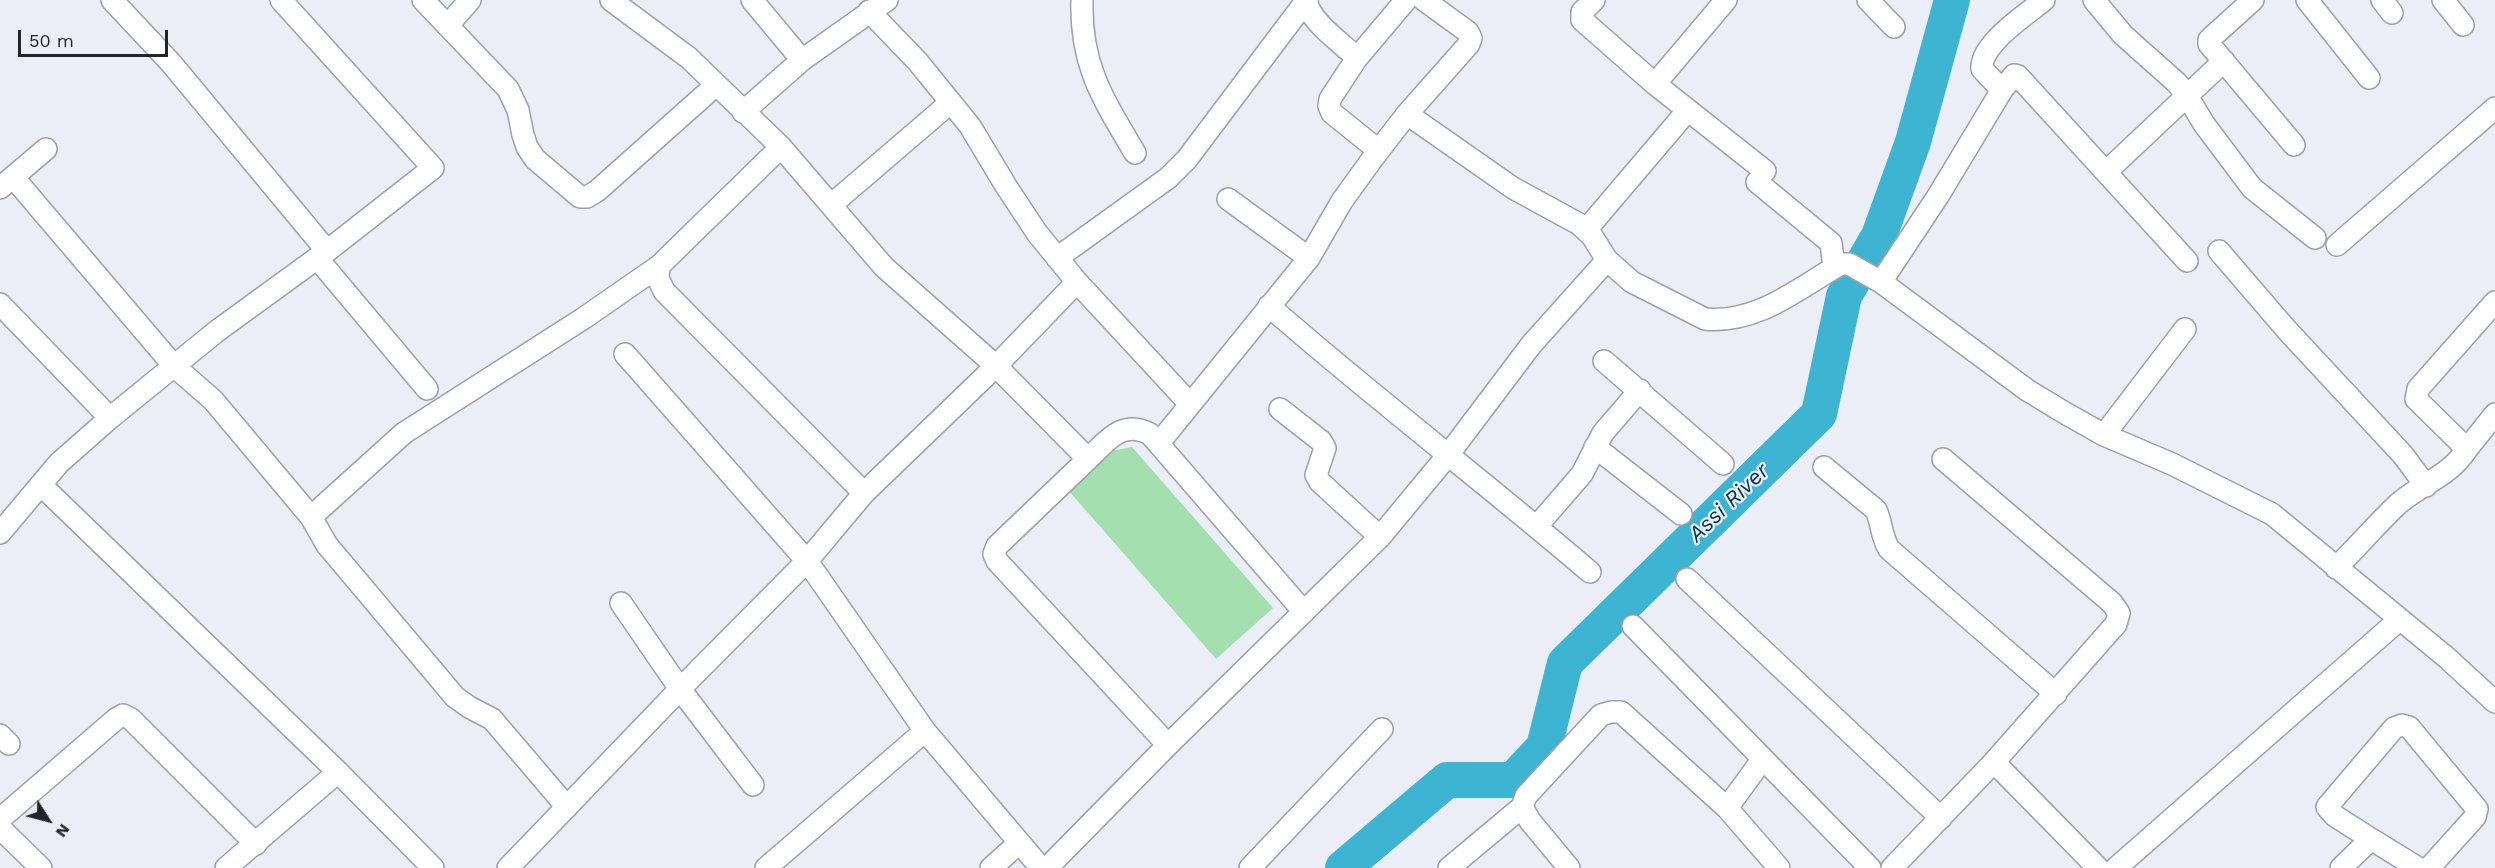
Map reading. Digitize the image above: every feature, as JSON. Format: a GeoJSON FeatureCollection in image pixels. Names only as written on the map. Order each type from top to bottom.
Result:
{"type":"FeatureCollection","features":[{"type":"Feature","properties":{"kind":"street"},"geometry":{"type":"LineString","coordinates":[[112,0],[171,63],[427,389]]}},
{"type":"Feature","properties":{"kind":"street"},"geometry":{"type":"LineString","coordinates":[[0,533],[59,464],[110,418],[217,331],[433,168],[281,0]]}},
{"type":"Feature","properties":{"kind":"street"},"geometry":{"type":"LineString","coordinates":[[423,0],[508,89],[518,110],[522,135],[536,159],[579,196],[587,197],[597,191],[716,85]]}},
{"type":"Feature","properties":{"kind":"street"},"geometry":{"type":"LineString","coordinates":[[448,25],[470,0]]}},
{"type":"Feature","properties":{"kind":"street"},"geometry":{"type":"LineString","coordinates":[[611,0],[689,58],[781,147],[884,267],[996,366],[1088,459]]}},
{"type":"Feature","properties":{"kind":"street"},"geometry":{"type":"LineString","coordinates":[[752,0],[802,60]]}},
{"type":"Feature","properties":{"kind":"street"},"geometry":{"type":"LineString","coordinates":[[1082,0],[1081,28],[1090,65],[1101,96],[1135,153]]}},
{"type":"Feature","properties":{"kind":"street"},"geometry":{"type":"LineString","coordinates":[[1378,150],[1332,113],[1329,106],[1330,99],[1357,58],[1406,0]]}},
{"type":"Feature","properties":{"kind":"street"},"geometry":{"type":"LineString","coordinates":[[1594,0],[1582,12],[1582,20],[1761,176],[1831,243],[1842,266],[1877,280],[2027,390],[2104,435],[2172,464],[2272,514],[2446,657],[2495,702]]}},
{"type":"Feature","properties":{"kind":"street"},"geometry":{"type":"LineString","coordinates":[[1655,84],[1726,0]]}},
{"type":"Feature","properties":{"kind":"street"},"geometry":{"type":"LineString","coordinates":[[1868,0],[1894,27]]}},
{"type":"Feature","properties":{"kind":"street"},"geometry":{"type":"LineString","coordinates":[[2002,90],[1983,69],[1984,53],[2044,0]]}},
{"type":"Feature","properties":{"kind":"street"},"geometry":{"type":"LineString","coordinates":[[2094,0],[2123,35],[2177,83],[2204,124],[2252,188],[2316,238]]}},
{"type":"Feature","properties":{"kind":"street"},"geometry":{"type":"LineString","coordinates":[[2307,0],[2369,78]]}},
{"type":"Feature","properties":{"kind":"street"},"geometry":{"type":"LineString","coordinates":[[2443,0],[2463,25]]}},
{"type":"Feature","properties":{"kind":"street"},"geometry":{"type":"LineString","coordinates":[[1306,1],[1308,10],[1315,18],[1357,58]]}},
{"type":"Feature","properties":{"kind":"street"},"geometry":{"type":"LineString","coordinates":[[1057,258],[1168,178],[1187,159],[1306,1]]}},
{"type":"Feature","properties":{"kind":"street"},"geometry":{"type":"LineString","coordinates":[[1159,443],[1309,258],[1342,201],[1378,150],[1468,44],[1471,38],[1461,26],[1430,2]]}},
{"type":"Feature","properties":{"kind":"street"},"geometry":{"type":"LineString","coordinates":[[2247,2],[2209,40],[2209,44],[2294,145]]}},
{"type":"Feature","properties":{"kind":"street"},"geometry":{"type":"LineString","coordinates":[[743,112],[802,60],[878,6],[918,62],[970,126],[1005,186],[1057,258],[1190,404]]}},
{"type":"Feature","properties":{"kind":"street"},"geometry":{"type":"LineString","coordinates":[[2107,171],[2224,62]]}},
{"type":"Feature","properties":{"kind":"street"},"geometry":{"type":"LineString","coordinates":[[1877,280],[1938,196],[2002,90],[2014,75],[2018,76],[2107,171],[2187,261]]}},
{"type":"Feature","properties":{"kind":"street"},"geometry":{"type":"LineString","coordinates":[[831,205],[950,103]]}},
{"type":"Feature","properties":{"kind":"street"},"geometry":{"type":"LineString","coordinates":[[2337,245],[2495,108]]}},
{"type":"Feature","properties":{"kind":"street"},"geometry":{"type":"LineString","coordinates":[[1586,230],[1688,110]]}},
{"type":"Feature","properties":{"kind":"street"},"geometry":{"type":"LineString","coordinates":[[1407,114],[1514,188],[1564,214],[1586,230],[1607,260],[1632,282],[1705,319],[1715,320],[1767,309],[1842,266]]}},
{"type":"Feature","properties":{"kind":"street"},"geometry":{"type":"LineString","coordinates":[[311,517],[404,433],[584,318],[659,266],[781,147]]}},
{"type":"Feature","properties":{"kind":"street"},"geometry":{"type":"LineString","coordinates":[[46,148],[7,183],[174,366],[213,400],[311,517],[327,545],[455,697],[492,719],[567,807]]}},
{"type":"Feature","properties":{"kind":"street"},"geometry":{"type":"LineString","coordinates":[[1228,199],[1309,258]]}},
{"type":"Feature","properties":{"kind":"street"},"geometry":{"type":"LineString","coordinates":[[2219,251],[2286,329],[2403,455],[2426,486]]}},
{"type":"Feature","properties":{"kind":"street"},"geometry":{"type":"LineString","coordinates":[[1047,868],[1168,745],[1380,537],[1448,455],[1531,345],[1607,260]]}},
{"type":"Feature","properties":{"kind":"street"},"geometry":{"type":"LineString","coordinates":[[659,266],[658,278],[664,291],[864,493]]}},
{"type":"Feature","properties":{"kind":"street"},"geometry":{"type":"LineString","coordinates":[[508,868],[807,561],[864,493],[996,366],[1077,282]]}},
{"type":"Feature","properties":{"kind":"street"},"geometry":{"type":"LineString","coordinates":[[2467,449],[2416,399],[2418,389],[2495,302]]}},
{"type":"Feature","properties":{"kind":"street"},"geometry":{"type":"LineString","coordinates":[[0,304],[110,418]]}},
{"type":"Feature","properties":{"kind":"street"},"geometry":{"type":"LineString","coordinates":[[1269,306],[1590,572]]}},
{"type":"Feature","properties":{"kind":"street"},"geometry":{"type":"LineString","coordinates":[[2104,435],[2185,328]]}},
{"type":"Feature","properties":{"kind":"street"},"geometry":{"type":"LineString","coordinates":[[625,354],[807,561],[925,731],[1041,868]]}},
{"type":"Feature","properties":{"kind":"street"},"geometry":{"type":"LineString","coordinates":[[1604,361],[1723,464]]}},
{"type":"Feature","properties":{"kind":"street"},"geometry":{"type":"LineString","coordinates":[[1537,526],[1582,474],[1603,433],[1640,390]]}},
{"type":"Feature","properties":{"kind":"street"},"geometry":{"type":"LineString","coordinates":[[1280,409],[1321,441],[1325,448],[1316,475],[1320,482],[1380,537]]}},
{"type":"Feature","properties":{"kind":"street"},"geometry":{"type":"LineString","coordinates":[[2336,568],[2398,505],[2459,461],[2495,414]]}},
{"type":"Feature","properties":{"kind":"street"},"geometry":{"type":"LineString","coordinates":[[1168,745],[997,561],[994,554],[998,546],[1111,437],[1126,428],[1140,428],[1159,443],[1304,612]]}},
{"type":"Feature","properties":{"kind":"street"},"geometry":{"type":"LineString","coordinates":[[1596,447],[1681,514]]}},
{"type":"Feature","properties":{"kind":"street"},"geometry":{"type":"LineString","coordinates":[[1892,868],[2056,694],[2116,624],[2119,613],[2112,603],[1943,459]]}},
{"type":"Feature","properties":{"kind":"street"},"geometry":{"type":"LineString","coordinates":[[1824,467],[1876,510],[1881,519],[1882,539],[1889,549],[2056,694]]}},
{"type":"Feature","properties":{"kind":"street"},"geometry":{"type":"LineString","coordinates":[[41,485],[338,772],[433,868]]}},
{"type":"Feature","properties":{"kind":"street"},"geometry":{"type":"LineString","coordinates":[[1687,579],[1941,818]]}},
{"type":"Feature","properties":{"kind":"street"},"geometry":{"type":"LineString","coordinates":[[621,603],[680,689],[753,785]]}},
{"type":"Feature","properties":{"kind":"street"},"geometry":{"type":"LineString","coordinates":[[2116,868],[2399,620]]}},
{"type":"Feature","properties":{"kind":"street"},"geometry":{"type":"LineString","coordinates":[[1633,626],[1870,868]]}},
{"type":"Feature","properties":{"kind":"street"},"geometry":{"type":"LineString","coordinates":[[1449,868],[1522,807],[1526,796],[1602,715],[1621,712],[1727,808],[1779,868]]}},
{"type":"Feature","properties":{"kind":"street"},"geometry":{"type":"LineString","coordinates":[[0,819],[123,715],[130,719],[256,844]]}},
{"type":"Feature","properties":{"kind":"street"},"geometry":{"type":"LineString","coordinates":[[2418,868],[2336,816],[2327,807],[2394,728],[2402,725],[2409,727],[2477,809],[2475,817],[2429,868]]}},
{"type":"Feature","properties":{"kind":"street"},"geometry":{"type":"LineString","coordinates":[[1250,868],[1382,729]]}},
{"type":"Feature","properties":{"kind":"street"},"geometry":{"type":"LineString","coordinates":[[766,868],[925,731]]}},
{"type":"Feature","properties":{"kind":"street"},"geometry":{"type":"LineString","coordinates":[[1727,808],[1762,760]]}},
{"type":"Feature","properties":{"kind":"street"},"geometry":{"type":"LineString","coordinates":[[1994,762],[2098,868]]}},
{"type":"Feature","properties":{"kind":"street"},"geometry":{"type":"LineString","coordinates":[[226,868],[338,772]]}},
{"type":"Feature","properties":{"kind":"street"},"geometry":{"type":"LineString","coordinates":[[1522,807],[1530,821],[1569,868]]}},
{"type":"Feature","properties":{"kind":"street"},"geometry":{"type":"LineString","coordinates":[[0,828],[41,868]]}},
{"type":"Feature","properties":{"kind":"street"},"geometry":{"type":"LineString","coordinates":[[2342,868],[2371,839]]}},
{"type":"Feature","properties":{"kind":"street"},"geometry":{"type":"LineString","coordinates":[[992,868],[1019,843]]}},
{"type":"Feature","properties":{"kind":"green space"},"geometry":{"type":"Polygon","coordinates":[[[1132,447],[1273,608],[1216,659],[1068,490],[1106,452],[1132,447]]]}},
{"type":"Feature","properties":{"kind":"waterway","name":"Assi River"},"geometry":{"type":"LineString","coordinates":[[1343,868],[1447,780],[1513,780],[1544,747],[1565,663],[1819,414],[1844,296],[1879,236],[1913,142],[1952,0]]}}]}
